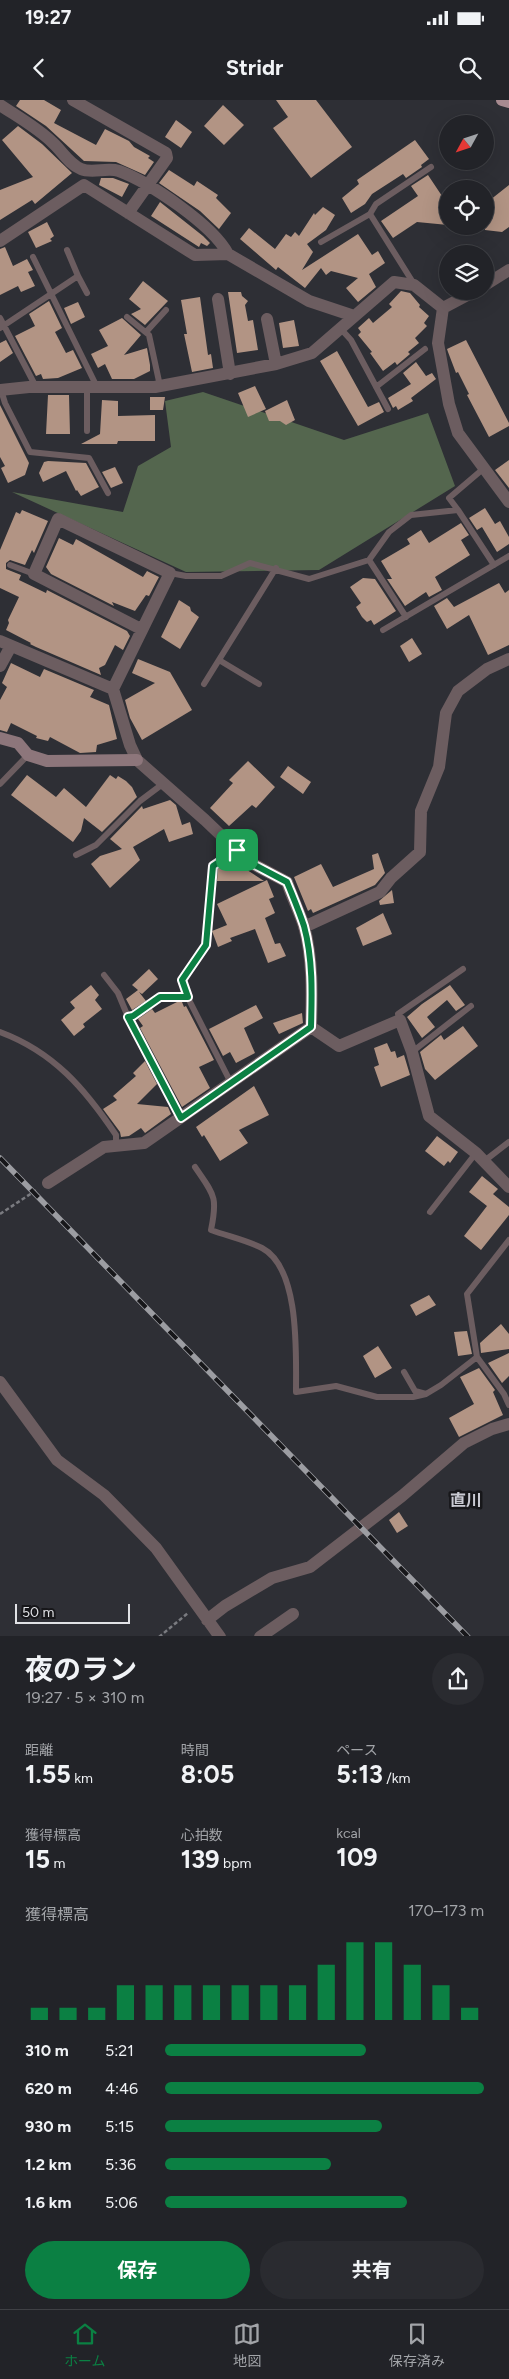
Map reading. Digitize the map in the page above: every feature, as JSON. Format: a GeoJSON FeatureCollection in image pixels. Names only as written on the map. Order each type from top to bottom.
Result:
{"type":"FeatureCollection","features":[{"type":"Feature","properties":{"kind":"main road"},"geometry":{"type":"LineString","coordinates":[[502,100],[509,102]]}},
{"type":"Feature","properties":{"kind":"street"},"geometry":{"type":"LineString","coordinates":[[72,100],[166,153],[167,158],[128,213]]}},
{"type":"Feature","properties":{"kind":"street"},"geometry":{"type":"LineString","coordinates":[[0,105],[52,142],[72,164],[82,170],[118,171],[148,187],[201,221],[223,245],[228,254],[309,301],[354,316]]}},
{"type":"Feature","properties":{"kind":"street"},"geometry":{"type":"LineString","coordinates":[[0,241],[84,185],[195,255],[228,254]]}},
{"type":"Feature","properties":{"kind":"street"},"geometry":{"type":"LineString","coordinates":[[494,279],[509,270]]}},
{"type":"Feature","properties":{"kind":"street"},"geometry":{"type":"LineString","coordinates":[[0,390],[36,387],[160,386],[276,364],[312,353],[394,282],[414,285],[443,308]]}},
{"type":"Feature","properties":{"kind":"street"},"geometry":{"type":"LineString","coordinates":[[218,299],[230,374]]}},
{"type":"Feature","properties":{"kind":"street"},"geometry":{"type":"LineString","coordinates":[[443,308],[458,300]]}},
{"type":"Feature","properties":{"kind":"street"},"geometry":{"type":"LineString","coordinates":[[443,308],[438,344],[449,404],[458,432],[509,502]]}},
{"type":"Feature","properties":{"kind":"street"},"geometry":{"type":"LineString","coordinates":[[266,319],[276,364]]}},
{"type":"Feature","properties":{"kind":"street"},"geometry":{"type":"LineString","coordinates":[[141,628],[34,574],[58,519],[170,573],[141,628],[113,689],[130,745],[137,760],[249,862],[287,882],[304,927],[312,976],[311,1027]]}},
{"type":"Feature","properties":{"kind":"street"},"geometry":{"type":"LineString","coordinates":[[0,666],[5,644],[113,689]]}},
{"type":"Feature","properties":{"kind":"street"},"geometry":{"type":"LineString","coordinates":[[304,927],[380,892],[391,878],[420,852],[421,811],[439,767],[446,713],[458,691],[487,669],[509,659]]}},
{"type":"Feature","properties":{"kind":"street"},"geometry":{"type":"LineString","coordinates":[[0,738],[18,743],[28,755],[47,761],[137,760]]}},
{"type":"Feature","properties":{"kind":"street"},"geometry":{"type":"LineString","coordinates":[[311,1027],[339,1046],[400,1020],[412,1052],[429,1116],[480,1158],[509,1187]]}},
{"type":"Feature","properties":{"kind":"street"},"geometry":{"type":"LineString","coordinates":[[48,1184],[104,1147],[116,1144],[130,1146],[144,1143],[311,1027]]}},
{"type":"Feature","properties":{"kind":"street"},"geometry":{"type":"LineString","coordinates":[[0,1382],[57,1460],[104,1495],[156,1548],[220,1636]]}},
{"type":"Feature","properties":{"kind":"street"},"geometry":{"type":"LineString","coordinates":[[207,1620],[225,1606],[272,1578],[310,1567],[402,1496],[464,1442],[492,1429],[509,1424]]}},
{"type":"Feature","properties":{"kind":"street"},"geometry":{"type":"LineString","coordinates":[[260,1636],[293,1614]]}},
{"type":"Feature","properties":{"kind":"lane"},"geometry":{"type":"LineString","coordinates":[[321,242],[370,214],[376,204],[431,167]]}},
{"type":"Feature","properties":{"kind":"lane"},"geometry":{"type":"LineString","coordinates":[[370,214],[414,285]]}},
{"type":"Feature","properties":{"kind":"lane"},"geometry":{"type":"LineString","coordinates":[[67,250],[78,276],[88,293]]}},
{"type":"Feature","properties":{"kind":"lane"},"geometry":{"type":"LineString","coordinates":[[32,257],[92,387],[87,431]]}},
{"type":"Feature","properties":{"kind":"lane"},"geometry":{"type":"LineString","coordinates":[[2,327],[78,276]]}},
{"type":"Feature","properties":{"kind":"lane"},"geometry":{"type":"LineString","coordinates":[[146,332],[166,310]]}},
{"type":"Feature","properties":{"kind":"lane"},"geometry":{"type":"LineString","coordinates":[[128,317],[149,335],[160,386]]}},
{"type":"Feature","properties":{"kind":"lane"},"geometry":{"type":"LineString","coordinates":[[0,318],[2,327],[36,387]]}},
{"type":"Feature","properties":{"kind":"lane"},"geometry":{"type":"LineString","coordinates":[[340,328],[351,340],[388,409]]}},
{"type":"Feature","properties":{"kind":"lane"},"geometry":{"type":"LineString","coordinates":[[376,387],[425,349]]}},
{"type":"Feature","properties":{"kind":"lane"},"geometry":{"type":"LineString","coordinates":[[0,390],[5,404],[30,452],[89,458],[108,493]]}},
{"type":"Feature","properties":{"kind":"lane"},"geometry":{"type":"LineString","coordinates":[[483,468],[449,498],[494,565]]}},
{"type":"Feature","properties":{"kind":"lane"},"geometry":{"type":"LineString","coordinates":[[170,573],[186,576],[221,576],[250,562],[309,579],[369,560],[389,532],[411,515],[458,510]]}},
{"type":"Feature","properties":{"kind":"lane"},"geometry":{"type":"LineString","coordinates":[[383,630],[509,556]]}},
{"type":"Feature","properties":{"kind":"lane"},"geometry":{"type":"LineString","coordinates":[[369,560],[406,617]]}},
{"type":"Feature","properties":{"kind":"lane"},"geometry":{"type":"LineString","coordinates":[[10,565],[34,574]]}},
{"type":"Feature","properties":{"kind":"lane"},"geometry":{"type":"LineString","coordinates":[[204,684],[276,568]]}},
{"type":"Feature","properties":{"kind":"lane"},"geometry":{"type":"LineString","coordinates":[[219,660],[259,684]]}},
{"type":"Feature","properties":{"kind":"lane"},"geometry":{"type":"LineString","coordinates":[[0,784],[28,755]]}},
{"type":"Feature","properties":{"kind":"lane"},"geometry":{"type":"LineString","coordinates":[[76,855],[96,845],[140,801],[164,784]]}},
{"type":"Feature","properties":{"kind":"lane"},"geometry":{"type":"LineString","coordinates":[[232,1083],[188,997],[182,980],[206,945],[213,866],[237,850]]}},
{"type":"Feature","properties":{"kind":"lane"},"geometry":{"type":"LineString","coordinates":[[400,1020],[398,1014],[463,969]]}},
{"type":"Feature","properties":{"kind":"lane"},"geometry":{"type":"LineString","coordinates":[[104,975],[118,993],[128,1017],[181,1118]]}},
{"type":"Feature","properties":{"kind":"lane"},"geometry":{"type":"LineString","coordinates":[[128,1017],[133,1016],[160,997],[188,997]]}},
{"type":"Feature","properties":{"kind":"lane"},"geometry":{"type":"LineString","coordinates":[[412,1052],[471,1006]]}},
{"type":"Feature","properties":{"kind":"lane"},"geometry":{"type":"LineString","coordinates":[[0,1032],[39,1053],[78,1083],[116,1135],[116,1144]]}},
{"type":"Feature","properties":{"kind":"lane"},"geometry":{"type":"LineString","coordinates":[[430,1212],[480,1158],[509,1142]]}},
{"type":"Feature","properties":{"kind":"lane"},"geometry":{"type":"LineString","coordinates":[[195,1167],[208,1186],[216,1204],[210,1230],[262,1248],[279,1262],[289,1285],[296,1340],[296,1392],[336,1386],[377,1397],[412,1397],[426,1394],[441,1385],[477,1357]]}},
{"type":"Feature","properties":{"kind":"lane"},"geometry":{"type":"LineString","coordinates":[[509,1240],[467,1294],[477,1357],[504,1394],[509,1405]]}},
{"type":"Feature","properties":{"kind":"lane"},"geometry":{"type":"LineString","coordinates":[[404,1372],[415,1391],[426,1394]]}},
{"type":"Feature","properties":{"kind":"path"},"geometry":{"type":"LineString","coordinates":[[0,1214],[48,1184]]}},
{"type":"Feature","properties":{"kind":"path"},"geometry":{"type":"LineString","coordinates":[[158,1636],[197,1606]]}},
{"type":"Feature","properties":{"kind":"green space"},"geometry":{"type":"Polygon","coordinates":[[[203,392],[344,440],[428,413],[455,486],[319,570],[186,572],[12,492],[123,512],[138,466],[171,447],[165,401],[203,392]]]}},
{"type":"Feature","properties":{"kind":"building"},"geometry":{"type":"Polygon","coordinates":[[[20,100],[44,100],[61,110],[54,123],[96,145],[105,129],[129,141],[134,147],[150,156],[148,158],[154,162],[145,175],[116,162],[84,161],[46,126],[16,106],[20,100]]]}},
{"type":"Feature","properties":{"kind":"building"},"geometry":{"type":"Polygon","coordinates":[[[276,100],[316,100],[352,147],[311,178],[273,128],[288,117],[276,100]]]}},
{"type":"Feature","properties":{"kind":"building"},"geometry":{"type":"Polygon","coordinates":[[[223,105],[244,125],[224,145],[204,126],[223,105]]]}},
{"type":"Feature","properties":{"kind":"building"},"geometry":{"type":"Polygon","coordinates":[[[176,120],[192,132],[181,148],[165,137],[176,120]]]}},
{"type":"Feature","properties":{"kind":"building"},"geometry":{"type":"Polygon","coordinates":[[[18,126],[42,144],[72,173],[35,204],[32,200],[0,220],[0,190],[33,177],[2,140],[18,126]]]}},
{"type":"Feature","properties":{"kind":"building"},"geometry":{"type":"Polygon","coordinates":[[[415,140],[429,159],[421,165],[422,167],[406,178],[403,174],[372,194],[365,204],[351,213],[342,198],[359,184],[357,180],[415,140]]]}},
{"type":"Feature","properties":{"kind":"building"},"geometry":{"type":"Polygon","coordinates":[[[169,170],[194,186],[197,181],[218,195],[216,198],[231,213],[219,229],[200,211],[159,183],[169,170]]]}},
{"type":"Feature","properties":{"kind":"building"},"geometry":{"type":"Polygon","coordinates":[[[428,175],[439,192],[439,224],[417,222],[393,238],[381,221],[418,196],[411,186],[428,175]]]}},
{"type":"Feature","properties":{"kind":"building"},"geometry":{"type":"Polygon","coordinates":[[[101,178],[113,178],[129,184],[122,197],[99,185],[101,178]]]}},
{"type":"Feature","properties":{"kind":"building"},"geometry":{"type":"Polygon","coordinates":[[[509,185],[509,227],[502,232],[494,231],[494,197],[509,185]]]}},
{"type":"Feature","properties":{"kind":"building"},"geometry":{"type":"Polygon","coordinates":[[[160,202],[210,243],[207,246],[201,243],[199,247],[151,216],[160,202]]]}},
{"type":"Feature","properties":{"kind":"building"},"geometry":{"type":"Polygon","coordinates":[[[323,207],[335,215],[326,230],[307,244],[313,252],[302,270],[358,234],[372,255],[378,251],[385,263],[369,274],[376,287],[358,302],[346,288],[358,278],[331,271],[326,275],[321,268],[305,288],[278,267],[276,270],[240,239],[249,228],[275,249],[286,234],[291,237],[295,232],[299,236],[314,213],[315,215],[323,207]]]}},
{"type":"Feature","properties":{"kind":"building"},"geometry":{"type":"Polygon","coordinates":[[[47,222],[54,236],[50,239],[52,241],[36,248],[28,232],[47,222]]]}},
{"type":"Feature","properties":{"kind":"building"},"geometry":{"type":"Polygon","coordinates":[[[5,247],[13,266],[27,259],[33,270],[28,272],[35,286],[21,292],[18,286],[0,295],[0,249],[5,247]]]}},
{"type":"Feature","properties":{"kind":"building"},"geometry":{"type":"Polygon","coordinates":[[[143,281],[168,301],[145,325],[131,314],[141,309],[129,299],[143,281]]]}},
{"type":"Feature","properties":{"kind":"building"},"geometry":{"type":"Polygon","coordinates":[[[401,291],[410,293],[420,305],[419,307],[429,316],[424,323],[427,326],[415,338],[419,343],[408,352],[410,354],[397,365],[395,362],[383,371],[370,353],[372,352],[358,335],[361,332],[358,328],[369,318],[373,323],[392,307],[389,304],[401,291]]]}},
{"type":"Feature","properties":{"kind":"building"},"geometry":{"type":"Polygon","coordinates":[[[228,292],[241,292],[242,296],[248,301],[245,305],[248,321],[253,320],[258,350],[237,353],[228,292]]]}},
{"type":"Feature","properties":{"kind":"building"},"geometry":{"type":"Polygon","coordinates":[[[200,297],[208,355],[211,354],[213,368],[192,372],[184,334],[187,334],[181,300],[200,297]]]}},
{"type":"Feature","properties":{"kind":"building"},"geometry":{"type":"Polygon","coordinates":[[[49,301],[62,328],[55,332],[66,353],[73,350],[82,368],[58,378],[43,379],[41,374],[36,376],[15,336],[35,326],[29,314],[49,301]]]}},
{"type":"Feature","properties":{"kind":"building"},"geometry":{"type":"Polygon","coordinates":[[[78,302],[85,317],[71,324],[64,308],[78,302]]]}},
{"type":"Feature","properties":{"kind":"building"},"geometry":{"type":"Polygon","coordinates":[[[122,318],[141,335],[124,355],[147,348],[150,371],[134,379],[112,379],[105,364],[98,368],[91,354],[108,346],[99,330],[122,318]]]}},
{"type":"Feature","properties":{"kind":"building"},"geometry":{"type":"Polygon","coordinates":[[[294,320],[299,346],[283,348],[279,323],[294,320]]]}},
{"type":"Feature","properties":{"kind":"building"},"geometry":{"type":"Polygon","coordinates":[[[6,340],[13,353],[0,362],[0,343],[6,340]]]}},
{"type":"Feature","properties":{"kind":"building"},"geometry":{"type":"Polygon","coordinates":[[[466,340],[509,423],[509,426],[489,437],[467,395],[469,394],[458,372],[456,373],[447,349],[466,340]]]}},
{"type":"Feature","properties":{"kind":"building"},"geometry":{"type":"Polygon","coordinates":[[[337,351],[368,407],[379,402],[384,412],[358,426],[320,361],[337,351]]]}},
{"type":"Feature","properties":{"kind":"building"},"geometry":{"type":"Polygon","coordinates":[[[416,362],[426,376],[432,373],[436,379],[411,398],[413,401],[398,410],[396,406],[393,408],[388,398],[411,384],[403,373],[416,362]]]}},
{"type":"Feature","properties":{"kind":"building"},"geometry":{"type":"Polygon","coordinates":[[[255,386],[266,409],[248,417],[238,393],[255,386]]]}},
{"type":"Feature","properties":{"kind":"building"},"geometry":{"type":"Polygon","coordinates":[[[48,395],[69,395],[70,434],[46,434],[48,395]]]}},
{"type":"Feature","properties":{"kind":"building"},"geometry":{"type":"Polygon","coordinates":[[[150,397],[165,397],[163,410],[150,410],[150,397]]]}},
{"type":"Feature","properties":{"kind":"building"},"geometry":{"type":"Polygon","coordinates":[[[102,400],[118,401],[118,416],[155,415],[155,441],[81,444],[100,434],[102,400]]]}},
{"type":"Feature","properties":{"kind":"building"},"geometry":{"type":"Polygon","coordinates":[[[287,400],[295,420],[286,425],[280,421],[269,421],[265,411],[287,400]]]}},
{"type":"Feature","properties":{"kind":"building"},"geometry":{"type":"Polygon","coordinates":[[[0,405],[29,463],[25,475],[8,483],[1,468],[5,466],[0,457],[0,405]]]}},
{"type":"Feature","properties":{"kind":"building"},"geometry":{"type":"Polygon","coordinates":[[[509,460],[509,488],[495,470],[509,460]]]}},
{"type":"Feature","properties":{"kind":"building"},"geometry":{"type":"Polygon","coordinates":[[[44,462],[86,463],[99,487],[81,496],[76,491],[66,471],[43,482],[39,473],[44,462]]]}},
{"type":"Feature","properties":{"kind":"building"},"geometry":{"type":"Polygon","coordinates":[[[115,467],[123,483],[111,488],[102,472],[115,467]]]}},
{"type":"Feature","properties":{"kind":"building"},"geometry":{"type":"Polygon","coordinates":[[[485,508],[495,524],[500,521],[509,537],[509,544],[497,552],[482,527],[477,530],[469,518],[485,508]]]}},
{"type":"Feature","properties":{"kind":"building"},"geometry":{"type":"Polygon","coordinates":[[[22,510],[48,521],[34,553],[32,550],[25,565],[10,560],[6,563],[6,569],[21,575],[19,580],[46,593],[47,590],[127,631],[130,636],[123,650],[115,645],[105,665],[99,668],[101,675],[36,647],[6,630],[9,623],[8,620],[19,597],[0,588],[0,550],[16,512],[20,514],[22,510]]]}},
{"type":"Feature","properties":{"kind":"building"},"geometry":{"type":"Polygon","coordinates":[[[461,523],[469,535],[461,540],[470,555],[435,577],[442,590],[429,597],[426,592],[405,606],[387,579],[392,579],[381,561],[410,544],[407,539],[421,530],[429,543],[461,523]]]}},
{"type":"Feature","properties":{"kind":"building"},"geometry":{"type":"Polygon","coordinates":[[[59,538],[73,545],[76,539],[143,577],[147,571],[159,577],[149,596],[146,595],[135,611],[112,602],[114,606],[51,574],[46,567],[59,538]]]}},
{"type":"Feature","properties":{"kind":"building"},"geometry":{"type":"Polygon","coordinates":[[[363,578],[375,579],[396,611],[374,625],[371,620],[367,622],[362,617],[356,607],[361,603],[350,587],[363,578]]]}},
{"type":"Feature","properties":{"kind":"building"},"geometry":{"type":"Polygon","coordinates":[[[499,583],[505,593],[509,590],[509,645],[488,655],[469,615],[447,629],[434,606],[447,598],[454,607],[499,583]]]}},
{"type":"Feature","properties":{"kind":"building"},"geometry":{"type":"Polygon","coordinates":[[[179,600],[190,607],[191,611],[199,617],[180,649],[161,637],[179,600]]]}},
{"type":"Feature","properties":{"kind":"building"},"geometry":{"type":"Polygon","coordinates":[[[412,638],[422,654],[409,662],[400,646],[412,638]]]}},
{"type":"Feature","properties":{"kind":"building"},"geometry":{"type":"Polygon","coordinates":[[[138,659],[170,672],[192,710],[142,740],[130,718],[125,700],[155,683],[132,673],[138,659]]]}},
{"type":"Feature","properties":{"kind":"building"},"geometry":{"type":"Polygon","coordinates":[[[11,663],[40,677],[44,669],[94,690],[90,697],[109,705],[117,739],[97,745],[96,752],[80,753],[50,737],[48,741],[36,738],[37,736],[11,723],[7,732],[0,730],[0,700],[7,687],[2,683],[11,663]]]}},
{"type":"Feature","properties":{"kind":"building"},"geometry":{"type":"Polygon","coordinates":[[[248,761],[275,787],[256,808],[252,805],[229,826],[210,808],[233,783],[229,780],[248,761]]]}},
{"type":"Feature","properties":{"kind":"building"},"geometry":{"type":"Polygon","coordinates":[[[288,766],[311,782],[303,794],[280,777],[288,766]]]}},
{"type":"Feature","properties":{"kind":"building"},"geometry":{"type":"Polygon","coordinates":[[[27,775],[56,797],[64,788],[86,807],[110,775],[116,779],[118,776],[126,781],[132,787],[137,797],[102,832],[84,818],[81,831],[73,842],[11,795],[27,775]]]}},
{"type":"Feature","properties":{"kind":"building"},"geometry":{"type":"Polygon","coordinates":[[[170,800],[176,805],[182,825],[190,822],[193,834],[169,842],[164,829],[133,847],[140,860],[110,888],[91,864],[100,856],[122,849],[110,839],[142,806],[143,809],[170,800]]]}},
{"type":"Feature","properties":{"kind":"building"},"geometry":{"type":"Polygon","coordinates":[[[378,853],[385,873],[375,885],[313,913],[311,909],[308,911],[294,877],[321,864],[333,887],[374,869],[372,855],[378,853]]]}},
{"type":"Feature","properties":{"kind":"building"},"geometry":{"type":"Polygon","coordinates":[[[233,858],[264,881],[217,881],[218,869],[233,858]]]}},
{"type":"Feature","properties":{"kind":"building"},"geometry":{"type":"Polygon","coordinates":[[[267,880],[274,897],[269,899],[275,913],[265,918],[275,944],[280,943],[286,956],[268,963],[255,929],[230,938],[232,941],[218,947],[212,931],[227,925],[217,904],[267,880]]]}},
{"type":"Feature","properties":{"kind":"building"},"geometry":{"type":"Polygon","coordinates":[[[392,890],[394,903],[380,905],[379,901],[392,890]]]}},
{"type":"Feature","properties":{"kind":"building"},"geometry":{"type":"Polygon","coordinates":[[[383,913],[392,934],[363,946],[356,928],[383,913]]]}},
{"type":"Feature","properties":{"kind":"building"},"geometry":{"type":"Polygon","coordinates":[[[149,969],[158,979],[142,994],[139,992],[146,1001],[132,1010],[126,999],[138,990],[132,985],[149,969]]]}},
{"type":"Feature","properties":{"kind":"building"},"geometry":{"type":"Polygon","coordinates":[[[91,985],[99,995],[95,1000],[102,1009],[83,1024],[85,1027],[74,1036],[61,1020],[75,1008],[70,1002],[91,985]]]}},
{"type":"Feature","properties":{"kind":"building"},"geometry":{"type":"Polygon","coordinates":[[[450,985],[465,1005],[456,1011],[447,1000],[427,1017],[435,1027],[422,1038],[407,1017],[450,985]]]}},
{"type":"Feature","properties":{"kind":"building"},"geometry":{"type":"Polygon","coordinates":[[[177,1002],[182,1002],[184,1007],[186,1006],[214,1060],[199,1067],[210,1088],[182,1107],[140,1028],[143,1026],[138,1019],[152,1009],[155,1013],[177,1002]]]}},
{"type":"Feature","properties":{"kind":"building"},"geometry":{"type":"Polygon","coordinates":[[[256,1005],[263,1018],[244,1028],[255,1053],[236,1063],[230,1052],[223,1056],[209,1029],[256,1005]]]}},
{"type":"Feature","properties":{"kind":"building"},"geometry":{"type":"Polygon","coordinates":[[[302,1013],[303,1023],[279,1034],[273,1023],[302,1013]]]}},
{"type":"Feature","properties":{"kind":"building"},"geometry":{"type":"Polygon","coordinates":[[[463,1026],[478,1046],[435,1080],[425,1069],[420,1052],[441,1035],[444,1040],[463,1026]]]}},
{"type":"Feature","properties":{"kind":"building"},"geometry":{"type":"Polygon","coordinates":[[[387,1043],[391,1052],[395,1051],[397,1058],[404,1055],[410,1075],[381,1087],[374,1067],[379,1065],[374,1048],[387,1043]]]}},
{"type":"Feature","properties":{"kind":"building"},"geometry":{"type":"Polygon","coordinates":[[[145,1061],[157,1084],[137,1104],[168,1107],[171,1114],[145,1133],[141,1128],[129,1136],[121,1137],[120,1132],[103,1109],[117,1100],[113,1096],[136,1076],[133,1073],[145,1061]]]}},
{"type":"Feature","properties":{"kind":"building"},"geometry":{"type":"Polygon","coordinates":[[[254,1086],[269,1115],[239,1130],[248,1143],[220,1161],[204,1135],[202,1137],[196,1127],[254,1086]]]}},
{"type":"Feature","properties":{"kind":"building"},"geometry":{"type":"Polygon","coordinates":[[[437,1136],[458,1152],[450,1163],[448,1161],[444,1166],[425,1151],[437,1136]]]}},
{"type":"Feature","properties":{"kind":"building"},"geometry":{"type":"Polygon","coordinates":[[[482,1176],[498,1189],[493,1194],[509,1207],[509,1215],[481,1250],[464,1236],[487,1206],[469,1192],[482,1176]]]}},
{"type":"Feature","properties":{"kind":"building"},"geometry":{"type":"Polygon","coordinates":[[[429,1295],[436,1305],[416,1316],[410,1305],[429,1295]]]}},
{"type":"Feature","properties":{"kind":"building"},"geometry":{"type":"Polygon","coordinates":[[[501,1324],[509,1334],[509,1349],[481,1353],[480,1343],[501,1324]]]}},
{"type":"Feature","properties":{"kind":"building"},"geometry":{"type":"Polygon","coordinates":[[[467,1331],[472,1354],[458,1356],[454,1332],[467,1331]]]}},
{"type":"Feature","properties":{"kind":"building"},"geometry":{"type":"Polygon","coordinates":[[[378,1346],[392,1368],[375,1378],[363,1356],[378,1346]]]}},
{"type":"Feature","properties":{"kind":"building"},"geometry":{"type":"Polygon","coordinates":[[[509,1353],[509,1376],[502,1383],[488,1363],[509,1353]]]}},
{"type":"Feature","properties":{"kind":"building"},"geometry":{"type":"Polygon","coordinates":[[[479,1368],[495,1390],[493,1392],[503,1415],[459,1437],[449,1418],[474,1404],[460,1377],[479,1368]]]}},
{"type":"Feature","properties":{"kind":"building"},"geometry":{"type":"Polygon","coordinates":[[[399,1512],[408,1526],[397,1533],[389,1520],[399,1512]]]}},
{"type":"Feature","properties":{"kind":"railway"},"geometry":{"type":"LineString","coordinates":[[0,1158],[467,1636]]}},
{"type":"Feature","properties":{"kind":"district","name":"直川"},"geometry":{"type":"Point","coordinates":[466,1500]}},
{"type":"Feature","properties":{"kind":"route"},"geometry":{"type":"LineString","coordinates":[[237,850],[249,862],[287,882],[304,927],[308,946],[312,976],[311,1027],[181,1118],[128,1017],[133,1016],[160,997],[188,997],[182,980],[206,945],[213,866],[237,850]]}}]}
